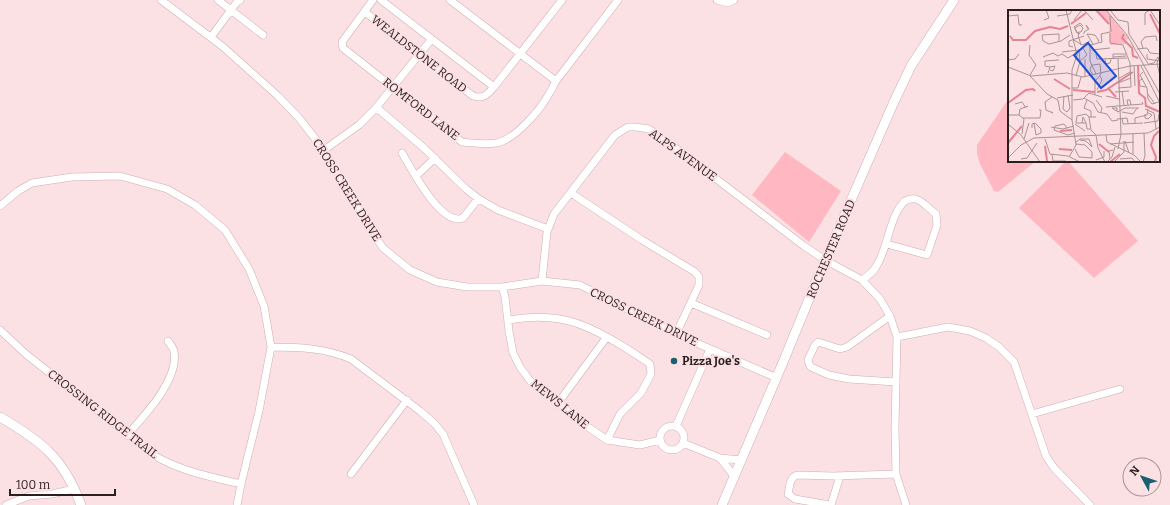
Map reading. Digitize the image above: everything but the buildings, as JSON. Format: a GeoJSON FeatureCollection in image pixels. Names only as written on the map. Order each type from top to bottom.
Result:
{"type":"FeatureCollection","features":[{"type":"Feature","properties":{"kind":"street","name":"CROSS CREEK DRIVE"},"geometry":{"type":"LineString","coordinates":[[161,0],[211,37],[278,96],[299,118],[324,150],[365,221],[384,248],[410,270],[437,282],[468,287],[502,287],[542,281],[580,285],[676,334],[777,378]]}},
{"type":"Feature","properties":{"kind":"street"},"geometry":{"type":"LineString","coordinates":[[218,0],[263,35]]}},
{"type":"Feature","properties":{"kind":"street","name":"ROMFORD LANE"},"geometry":{"type":"LineString","coordinates":[[374,0],[342,42],[343,48],[462,142],[485,144],[497,143],[510,138],[523,127],[618,0]]}},
{"type":"Feature","properties":{"kind":"street","name":"WEALDSTONE ROAD"},"geometry":{"type":"LineString","coordinates":[[381,0],[494,88]]}},
{"type":"Feature","properties":{"kind":"street"},"geometry":{"type":"LineString","coordinates":[[450,0],[556,81]]}},
{"type":"Feature","properties":{"kind":"street","name":"WEALDSTONE ROAD"},"geometry":{"type":"LineString","coordinates":[[365,12],[473,96],[478,98],[486,96],[494,88],[562,0]]}},
{"type":"Feature","properties":{"kind":"street"},"geometry":{"type":"LineString","coordinates":[[717,0],[728,2],[734,0]]}},
{"type":"Feature","properties":{"kind":"street","name":"ROCHESTER ROAD"},"geometry":{"type":"LineString","coordinates":[[722,505],[777,378],[825,260],[893,104],[911,66],[954,0]]}},
{"type":"Feature","properties":{"kind":"street"},"geometry":{"type":"LineString","coordinates":[[211,37],[238,1]]}},
{"type":"Feature","properties":{"kind":"street"},"geometry":{"type":"LineString","coordinates":[[324,150],[360,125],[377,108],[392,87],[431,40]]}},
{"type":"Feature","properties":{"kind":"street"},"geometry":{"type":"LineString","coordinates":[[377,108],[424,148],[478,199],[498,210],[548,229]]}},
{"type":"Feature","properties":{"kind":"street","name":"ALPS AVENUE"},"geometry":{"type":"LineString","coordinates":[[542,281],[544,252],[548,229],[554,214],[615,135],[628,127],[643,127],[649,129],[804,246],[825,260],[862,280],[880,299],[890,316],[897,337],[895,433],[896,474],[906,505]]}},
{"type":"Feature","properties":{"kind":"street"},"geometry":{"type":"LineString","coordinates":[[402,153],[427,195],[442,210],[453,218],[463,218],[478,199]]}},
{"type":"Feature","properties":{"kind":"street"},"geometry":{"type":"LineString","coordinates":[[416,176],[435,158]]}},
{"type":"Feature","properties":{"kind":"street"},"geometry":{"type":"LineString","coordinates":[[0,206],[18,191],[32,183],[72,177],[120,176],[166,189],[195,206],[224,230],[249,269],[264,306],[271,346],[259,411],[240,484],[237,505]]}},
{"type":"Feature","properties":{"kind":"street"},"geometry":{"type":"LineString","coordinates":[[571,193],[642,240],[695,272],[699,277],[699,285],[676,334]]}},
{"type":"Feature","properties":{"kind":"street"},"geometry":{"type":"LineString","coordinates":[[862,280],[874,271],[887,244],[896,216],[902,204],[912,199],[918,200],[936,214],[936,225],[926,255],[887,244]]}},
{"type":"Feature","properties":{"kind":"street","name":"MEWS LANE"},"geometry":{"type":"LineString","coordinates":[[502,287],[514,353],[520,368],[531,382],[585,425],[607,440],[640,445],[660,440]]}},
{"type":"Feature","properties":{"kind":"street"},"geometry":{"type":"LineString","coordinates":[[691,303],[767,335]]}},
{"type":"Feature","properties":{"kind":"street"},"geometry":{"type":"LineString","coordinates":[[890,316],[847,346],[840,349],[818,342],[808,360],[808,364],[811,367],[829,375],[849,379],[896,382]]}},
{"type":"Feature","properties":{"kind":"street"},"geometry":{"type":"LineString","coordinates":[[508,320],[529,317],[560,319],[582,326],[621,345],[650,364],[651,374],[641,393],[617,418],[607,440]]}},
{"type":"Feature","properties":{"kind":"street"},"geometry":{"type":"LineString","coordinates":[[897,337],[948,327],[970,331],[986,338],[999,348],[1014,362],[1046,456],[1054,468],[1090,505]]}},
{"type":"Feature","properties":{"kind":"street","name":"CROSSING RIDGE TRAIL"},"geometry":{"type":"LineString","coordinates":[[0,330],[27,355],[155,456],[169,464],[185,470],[240,484]]}},
{"type":"Feature","properties":{"kind":"street"},"geometry":{"type":"LineString","coordinates":[[558,403],[606,338]]}},
{"type":"Feature","properties":{"kind":"street"},"geometry":{"type":"LineString","coordinates":[[127,435],[162,392],[170,379],[174,351],[168,341]]}},
{"type":"Feature","properties":{"kind":"street"},"geometry":{"type":"LineString","coordinates":[[271,346],[304,347],[339,353],[368,370],[434,423],[444,434],[474,505]]}},
{"type":"Feature","properties":{"kind":"street"},"geometry":{"type":"LineString","coordinates":[[676,426],[710,349]]}},
{"type":"Feature","properties":{"kind":"street"},"geometry":{"type":"LineString","coordinates":[[1032,414],[1120,389]]}},
{"type":"Feature","properties":{"kind":"street"},"geometry":{"type":"LineString","coordinates":[[351,474],[406,400]]}},
{"type":"Feature","properties":{"kind":"street"},"geometry":{"type":"LineString","coordinates":[[0,417],[26,432],[44,446],[57,459],[81,505]]}},
{"type":"Feature","properties":{"kind":"street"},"geometry":{"type":"LineString","coordinates":[[670,426],[676,426],[681,430],[684,436],[683,443],[678,448],[670,450],[664,446],[660,440],[661,434],[664,429],[670,426]]}},
{"type":"Feature","properties":{"kind":"street"},"geometry":{"type":"LineString","coordinates":[[683,443],[720,458],[741,460]]}},
{"type":"Feature","properties":{"kind":"street"},"geometry":{"type":"LineString","coordinates":[[720,458],[734,476]]}},
{"type":"Feature","properties":{"kind":"street"},"geometry":{"type":"LineString","coordinates":[[840,476],[831,505],[795,499],[788,494],[790,480],[792,477],[797,475],[840,476],[896,474]]}},
{"type":"Feature","properties":{"kind":"street"},"geometry":{"type":"LineString","coordinates":[[6,505],[29,496],[52,494],[74,489]]}},
{"type":"Feature","properties":{"kind":"shaded area"},"geometry":{"type":"Polygon","coordinates":[[[1007,101],[1008,162],[1035,162],[998,192],[994,191],[980,164],[977,154],[977,145],[1007,101]]]}},
{"type":"Feature","properties":{"kind":"shaded area"},"geometry":{"type":"Polygon","coordinates":[[[785,152],[841,191],[809,242],[752,195],[785,152]]]}},
{"type":"Feature","properties":{"kind":"shaded area"},"geometry":{"type":"Polygon","coordinates":[[[1065,162],[1069,162],[1138,241],[1094,278],[1019,208],[1065,162]]]}},
{"type":"Feature","properties":{"kind":"place","name":"Pizza Joe's"},"geometry":{"type":"Point","coordinates":[674,361]}}]}
